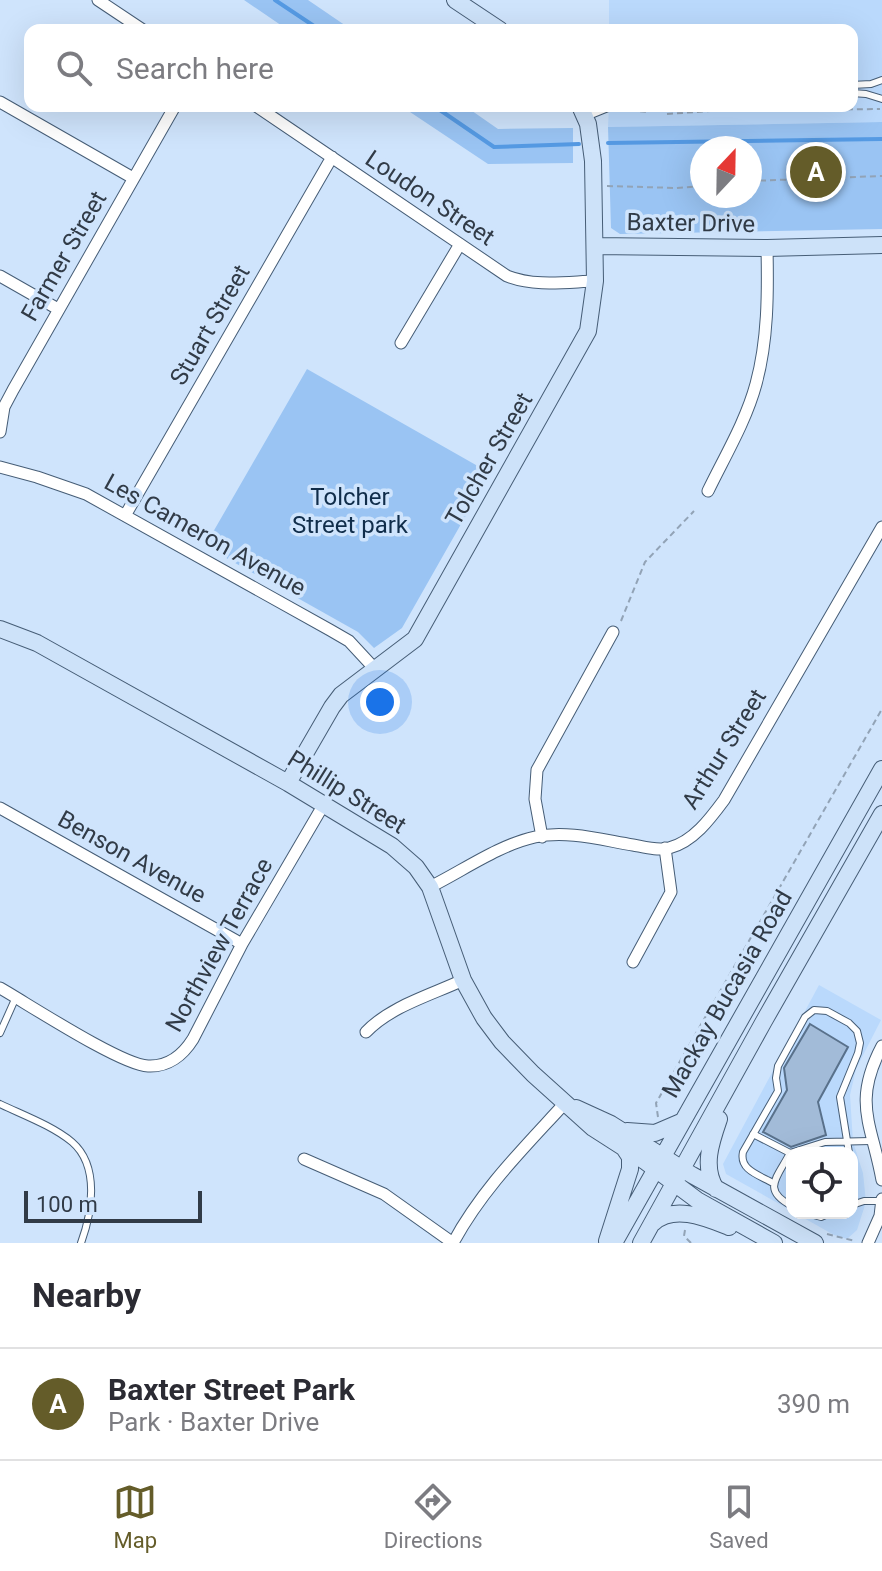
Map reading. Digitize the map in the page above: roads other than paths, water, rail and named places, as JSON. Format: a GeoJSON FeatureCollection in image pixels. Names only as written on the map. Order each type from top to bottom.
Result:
{"type":"FeatureCollection","features":[{"type":"Feature","properties":{"kind":"street"},"geometry":{"type":"LineString","coordinates":[[98,0],[134,24]]}},
{"type":"Feature","properties":{"kind":"street"},"geometry":{"type":"LineString","coordinates":[[455,0],[475,6],[494,24]]}},
{"type":"Feature","properties":{"kind":"street"},"geometry":{"type":"LineString","coordinates":[[0,102],[133,178]]}},
{"type":"Feature","properties":{"kind":"street","name":"Farmer Street"},"geometry":{"type":"LineString","coordinates":[[0,432],[4,407],[13,390],[172,112]]}},
{"type":"Feature","properties":{"kind":"street","name":"Loudon Street"},"geometry":{"type":"LineString","coordinates":[[265,112],[493,268],[519,281],[595,281]]}},
{"type":"Feature","properties":{"kind":"street","name":"Tolcher Street"},"geometry":{"type":"LineString","coordinates":[[288,783],[341,695],[415,639],[570,365],[591,321],[595,281],[593,161],[585,112]]}},
{"type":"Feature","properties":{"kind":"street","name":"Stuart Street"},"geometry":{"type":"LineString","coordinates":[[126,514],[332,157]]}},
{"type":"Feature","properties":{"kind":"street"},"geometry":{"type":"LineString","coordinates":[[401,343],[460,244]]}},
{"type":"Feature","properties":{"kind":"street","name":"Baxter Drive"},"geometry":{"type":"LineString","coordinates":[[595,246],[767,248],[882,245]]}},
{"type":"Feature","properties":{"kind":"street"},"geometry":{"type":"LineString","coordinates":[[708,491],[742,423],[756,384],[768,304],[767,248]]}},
{"type":"Feature","properties":{"kind":"street"},"geometry":{"type":"LineString","coordinates":[[0,276],[58,309]]}},
{"type":"Feature","properties":{"kind":"street","name":"Les Cameron Avenue"},"geometry":{"type":"LineString","coordinates":[[0,467],[86,494],[126,514],[349,641],[374,668]]}},
{"type":"Feature","properties":{"kind":"street","name":"Arthur Street"},"geometry":{"type":"LineString","coordinates":[[665,848],[671,848],[695,833],[724,800],[882,527]]}},
{"type":"Feature","properties":{"kind":"street","name":"Phillip Street"},"geometry":{"type":"LineString","coordinates":[[0,629],[37,643],[288,783],[392,846],[416,867],[430,887],[463,980],[484,1018],[502,1042],[593,1128],[624,1148],[660,1163]]}},
{"type":"Feature","properties":{"kind":"street"},"geometry":{"type":"LineString","coordinates":[[542,837],[535,799],[537,770],[613,632]]}},
{"type":"Feature","properties":{"kind":"street","name":"Mackay Bucasia Road"},"geometry":{"type":"LineString","coordinates":[[614,1243],[882,769]]}},
{"type":"Feature","properties":{"kind":"street","name":"Northview Terrace"},"geometry":{"type":"LineString","coordinates":[[0,988],[135,1064],[162,1064],[185,1052],[242,944],[324,804]]}},
{"type":"Feature","properties":{"kind":"street","name":"Benson Avenue"},"geometry":{"type":"LineString","coordinates":[[0,808],[242,944]]}},
{"type":"Feature","properties":{"kind":"street","name":"Mackay Bucasia Road"},"geometry":{"type":"LineString","coordinates":[[641,1243],[882,814]]}},
{"type":"Feature","properties":{"kind":"street"},"geometry":{"type":"LineString","coordinates":[[430,887],[508,847],[542,837],[577,836],[665,848],[671,892],[633,962]]}},
{"type":"Feature","properties":{"kind":"street"},"geometry":{"type":"LineString","coordinates":[[366,1032],[392,1012],[463,980]]}},
{"type":"Feature","properties":{"kind":"street"},"geometry":{"type":"LineString","coordinates":[[882,1046],[866,1094],[871,1141],[881,1166],[882,1180]]}},
{"type":"Feature","properties":{"kind":"street"},"geometry":{"type":"LineString","coordinates":[[716,1189],[709,1175],[709,1154],[733,1080]]}},
{"type":"Feature","properties":{"kind":"street"},"geometry":{"type":"LineString","coordinates":[[304,1159],[379,1191],[453,1243],[499,1174],[565,1103]]}},
{"type":"Feature","properties":{"kind":"street","name":"Phillip Street"},"geometry":{"type":"LineString","coordinates":[[565,1103],[611,1124],[679,1176],[716,1189],[815,1243]]}},
{"type":"Feature","properties":{"kind":"street"},"geometry":{"type":"LineString","coordinates":[[611,1124],[648,1134],[683,1121]]}},
{"type":"Feature","properties":{"kind":"street"},"geometry":{"type":"LineString","coordinates":[[606,1243],[630,1169],[630,1157],[624,1148]]}},
{"type":"Feature","properties":{"kind":"street","name":"Phillip Street"},"geometry":{"type":"LineString","coordinates":[[679,1176],[697,1200],[771,1243]]}},
{"type":"Feature","properties":{"kind":"street"},"geometry":{"type":"LineString","coordinates":[[868,1243],[880,1216],[882,1200]]}},
{"type":"Feature","properties":{"kind":"street"},"geometry":{"type":"LineString","coordinates":[[652,1224],[667,1214],[685,1214],[714,1221],[771,1243]]}},
{"type":"Feature","properties":{"kind":"lane"},"geometry":{"type":"LineString","coordinates":[[858,85],[882,80]]}},
{"type":"Feature","properties":{"kind":"lane"},"geometry":{"type":"LineString","coordinates":[[858,94],[882,99]]}},
{"type":"Feature","properties":{"kind":"lane"},"geometry":{"type":"LineString","coordinates":[[0,1033],[16,997]]}},
{"type":"Feature","properties":{"kind":"lane"},"geometry":{"type":"LineString","coordinates":[[773,1183],[744,1167],[741,1160],[778,1091],[778,1066],[805,1017],[814,1010],[827,1011],[857,1031],[860,1043],[840,1097],[848,1147]]}},
{"type":"Feature","properties":{"kind":"lane"},"geometry":{"type":"LineString","coordinates":[[0,1104],[72,1142],[83,1156],[91,1182],[87,1227],[81,1243]]}},
{"type":"Feature","properties":{"kind":"lane"},"geometry":{"type":"LineString","coordinates":[[753,1134],[786,1151]]}},
{"type":"Feature","properties":{"kind":"lane"},"geometry":{"type":"LineString","coordinates":[[809,1147],[825,1142],[871,1141]]}},
{"type":"Feature","properties":{"kind":"lane"},"geometry":{"type":"LineString","coordinates":[[786,1160],[773,1183],[773,1192],[786,1203]]}},
{"type":"Feature","properties":{"kind":"lane"},"geometry":{"type":"LineString","coordinates":[[858,1203],[882,1200]]}},
{"type":"Feature","properties":{"kind":"waterway"},"geometry":{"type":"LineString","coordinates":[[275,0],[311,24]]}},
{"type":"Feature","properties":{"kind":"waterway"},"geometry":{"type":"LineString","coordinates":[[443,112],[494,147],[579,144]]}},
{"type":"Feature","properties":{"kind":"waterway"},"geometry":{"type":"LineString","coordinates":[[608,143],[882,139]]}},
{"type":"Feature","properties":{"kind":"place","name":"Baxter Street Park"},"geometry":{"type":"Point","coordinates":[816,172]}},
{"type":"Feature","properties":{"kind":"park label","name":"Tolcher Street park"},"geometry":{"type":"Point","coordinates":[350,511]}}]}
